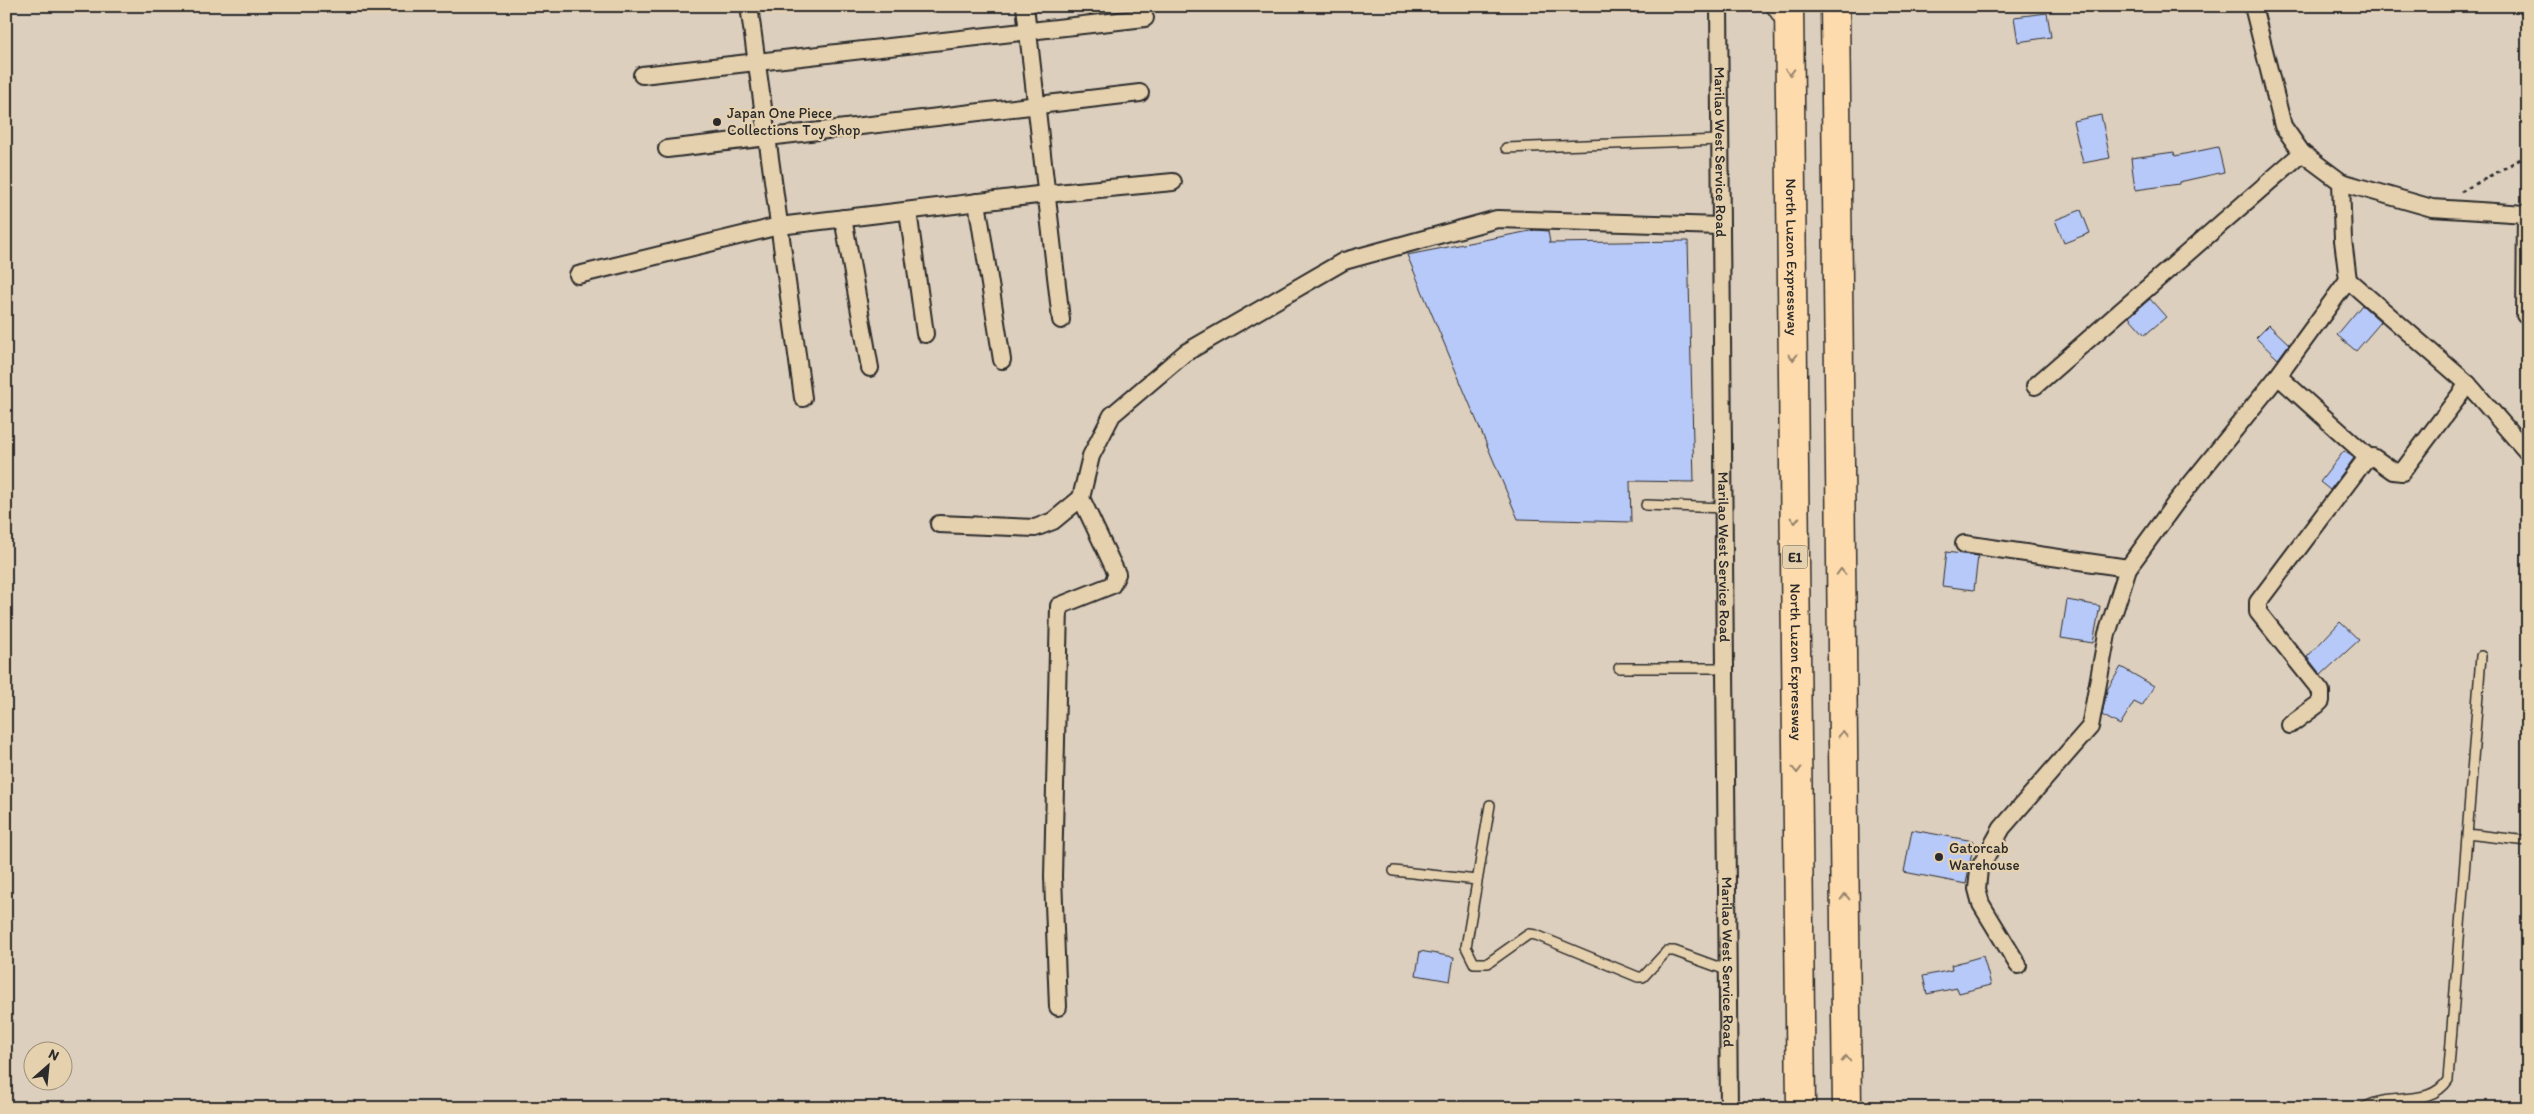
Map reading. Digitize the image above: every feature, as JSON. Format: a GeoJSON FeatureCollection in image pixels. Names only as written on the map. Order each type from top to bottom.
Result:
{"type":"FeatureCollection","features":[{"type":"Feature","properties":{"kind":"highway","name":"North Luzon Expressway"},"geometry":{"type":"LineString","coordinates":[[1789,6],[1801,1108]]}},
{"type":"Feature","properties":{"kind":"highway"},"geometry":{"type":"LineString","coordinates":[[1835,6],[1847,1108]]}},
{"type":"Feature","properties":{"kind":"street"},"geometry":{"type":"LineString","coordinates":[[749,6],[803,398]]}},
{"type":"Feature","properties":{"kind":"street"},"geometry":{"type":"LineString","coordinates":[[1025,6],[1062,320]]}},
{"type":"Feature","properties":{"kind":"street","name":"Marilao West Service Road"},"geometry":{"type":"LineString","coordinates":[[1719,6],[1729,1108]]}},
{"type":"Feature","properties":{"kind":"street"},"geometry":{"type":"LineString","coordinates":[[2253,6],[2283,126],[2302,153],[2341,182],[2432,208],[2527,214],[2525,315]]}},
{"type":"Feature","properties":{"kind":"street"},"geometry":{"type":"LineString","coordinates":[[642,75],[1145,18]]}},
{"type":"Feature","properties":{"kind":"street"},"geometry":{"type":"LineString","coordinates":[[667,149],[1140,92]]}},
{"type":"Feature","properties":{"kind":"street"},"geometry":{"type":"LineString","coordinates":[[2035,386],[2302,153]]}},
{"type":"Feature","properties":{"kind":"street"},"geometry":{"type":"LineString","coordinates":[[578,275],[779,226],[1046,194],[1173,182]]}},
{"type":"Feature","properties":{"kind":"street"},"geometry":{"type":"LineString","coordinates":[[2341,182],[2343,240],[2348,280],[2468,384],[2528,453]]}},
{"type":"Feature","properties":{"kind":"street"},"geometry":{"type":"LineString","coordinates":[[978,202],[1002,360]]}},
{"type":"Feature","properties":{"kind":"street"},"geometry":{"type":"LineString","coordinates":[[908,211],[925,334]]}},
{"type":"Feature","properties":{"kind":"street"},"geometry":{"type":"LineString","coordinates":[[843,218],[870,368]]}},
{"type":"Feature","properties":{"kind":"street"},"geometry":{"type":"LineString","coordinates":[[939,524],[1035,528],[1053,521],[1081,498],[1091,456],[1112,415],[1185,353],[1344,260],[1497,219],[1721,226]]}},
{"type":"Feature","properties":{"kind":"street"},"geometry":{"type":"LineString","coordinates":[[2018,965],[1981,904],[1977,889],[1979,869],[2002,828],[2090,727],[2107,634],[2128,568],[2177,501],[2278,376],[2348,280]]}},
{"type":"Feature","properties":{"kind":"street"},"geometry":{"type":"LineString","coordinates":[[2278,376],[2368,457],[2377,459],[2393,471],[2402,472],[2468,384]]}},
{"type":"Feature","properties":{"kind":"street"},"geometry":{"type":"LineString","coordinates":[[2290,725],[2321,701],[2322,691],[2258,612],[2256,605],[2368,457]]}},
{"type":"Feature","properties":{"kind":"street"},"geometry":{"type":"LineString","coordinates":[[1058,1007],[1053,877],[1059,606],[1112,585],[1116,574],[1081,498]]}},
{"type":"Feature","properties":{"kind":"street"},"geometry":{"type":"LineString","coordinates":[[1964,544],[2128,568]]}},
{"type":"Feature","properties":{"kind":"lane"},"geometry":{"type":"LineString","coordinates":[[1770,6],[1789,33]]}},
{"type":"Feature","properties":{"kind":"lane"},"geometry":{"type":"LineString","coordinates":[[1506,148],[1720,140]]}},
{"type":"Feature","properties":{"kind":"lane"},"geometry":{"type":"LineString","coordinates":[[1646,505],[1724,508]]}},
{"type":"Feature","properties":{"kind":"lane"},"geometry":{"type":"LineString","coordinates":[[2364,1108],[2376,1101],[2430,1096],[2441,1090],[2448,1080],[2481,656]]}},
{"type":"Feature","properties":{"kind":"lane"},"geometry":{"type":"LineString","coordinates":[[1619,668],[1726,668]]}},
{"type":"Feature","properties":{"kind":"lane"},"geometry":{"type":"LineString","coordinates":[[1490,805],[1466,947],[1474,963],[1488,963],[1529,934],[1536,935],[1638,977],[1643,977],[1667,951],[1674,951],[1728,971]]}},
{"type":"Feature","properties":{"kind":"lane"},"geometry":{"type":"LineString","coordinates":[[2467,834],[2528,841]]}},
{"type":"Feature","properties":{"kind":"lane"},"geometry":{"type":"LineString","coordinates":[[1394,870],[1477,880]]}},
{"type":"Feature","properties":{"kind":"path"},"geometry":{"type":"LineString","coordinates":[[2432,208],[2528,155]]}},
{"type":"Feature","properties":{"kind":"building"},"geometry":{"type":"Polygon","coordinates":[[[2047,13],[2051,37],[2018,42],[2014,17],[2047,13]]]}},
{"type":"Feature","properties":{"kind":"building"},"geometry":{"type":"Polygon","coordinates":[[[2101,115],[2110,158],[2083,163],[2073,121],[2101,115]]]}},
{"type":"Feature","properties":{"kind":"building"},"geometry":{"type":"Polygon","coordinates":[[[2218,147],[2224,172],[2179,182],[2179,184],[2135,190],[2131,158],[2174,152],[2175,156],[2218,147]]]}},
{"type":"Feature","properties":{"kind":"building"},"geometry":{"type":"Polygon","coordinates":[[[2081,210],[2090,233],[2064,243],[2055,220],[2081,210]]]}},
{"type":"Feature","properties":{"kind":"building"},"geometry":{"type":"Polygon","coordinates":[[[1535,230],[1548,231],[1550,243],[1688,241],[1694,482],[1630,481],[1631,522],[1518,519],[1407,255],[1535,230]]]}},
{"type":"Feature","properties":{"kind":"building"},"geometry":{"type":"Polygon","coordinates":[[[2150,299],[2166,317],[2145,335],[2129,317],[2150,299]]]}},
{"type":"Feature","properties":{"kind":"building"},"geometry":{"type":"Polygon","coordinates":[[[2362,305],[2381,322],[2356,351],[2337,335],[2362,305]]]}},
{"type":"Feature","properties":{"kind":"building"},"geometry":{"type":"Polygon","coordinates":[[[2269,325],[2289,344],[2278,359],[2256,338],[2269,325]]]}},
{"type":"Feature","properties":{"kind":"building"},"geometry":{"type":"Polygon","coordinates":[[[2344,451],[2354,458],[2330,490],[2320,482],[2344,451]]]}},
{"type":"Feature","properties":{"kind":"building"},"geometry":{"type":"Polygon","coordinates":[[[1946,552],[1978,556],[1974,590],[1942,586],[1946,552]]]}},
{"type":"Feature","properties":{"kind":"building"},"geometry":{"type":"Polygon","coordinates":[[[2067,600],[2100,606],[2093,643],[2061,638],[2067,600]]]}},
{"type":"Feature","properties":{"kind":"building"},"geometry":{"type":"Polygon","coordinates":[[[2340,622],[2359,640],[2321,675],[2307,657],[2340,622]]]}},
{"type":"Feature","properties":{"kind":"building"},"geometry":{"type":"Polygon","coordinates":[[[2121,667],[2154,686],[2142,706],[2134,702],[2120,725],[2102,715],[2107,690],[2121,667]]]}},
{"type":"Feature","properties":{"kind":"building","name":"Gatorcab Warehouse"},"geometry":{"type":"Polygon","coordinates":[[[1912,830],[1974,841],[1966,884],[1904,872],[1912,830]]]}},
{"type":"Feature","properties":{"kind":"building"},"geometry":{"type":"Polygon","coordinates":[[[1420,951],[1454,957],[1450,981],[1416,975],[1420,951]]]}},
{"type":"Feature","properties":{"kind":"building"},"geometry":{"type":"Polygon","coordinates":[[[1983,956],[1991,985],[1959,993],[1957,988],[1927,994],[1923,976],[1952,970],[1951,965],[1983,956]]]}},
{"type":"Feature","properties":{"kind":"place","name":"Japan One Piece Collections Toy Shop"},"geometry":{"type":"Point","coordinates":[717,122]}},
{"type":"Feature","properties":{"kind":"place","name":"Gatorcab Warehouse"},"geometry":{"type":"Point","coordinates":[1939,857]}}]}
